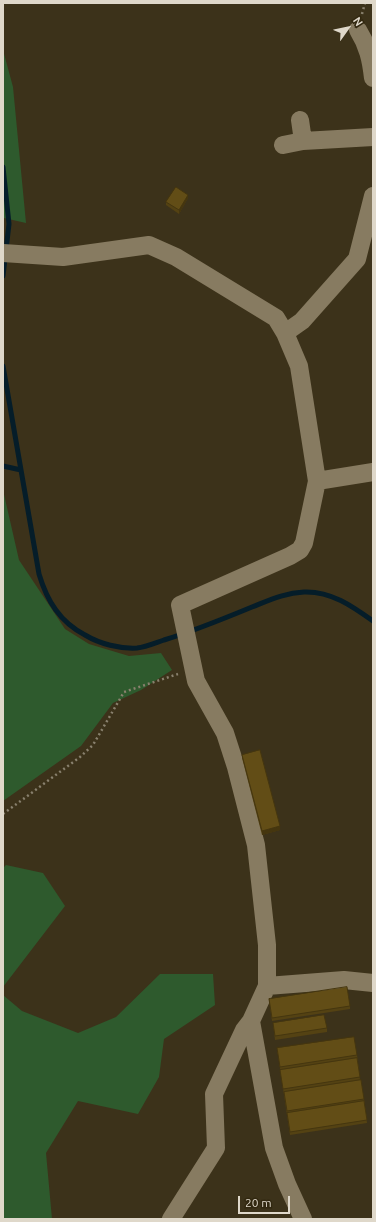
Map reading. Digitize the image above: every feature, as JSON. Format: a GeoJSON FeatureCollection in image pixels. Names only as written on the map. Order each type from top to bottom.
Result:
{"type":"FeatureCollection","features":[{"type":"Feature","properties":{"kind":"street"},"geometry":{"type":"LineString","coordinates":[[358,30],[366,44],[371,58],[373,78]]}},
{"type":"Feature","properties":{"kind":"street"},"geometry":{"type":"LineString","coordinates":[[300,120],[303,141]]}},
{"type":"Feature","properties":{"kind":"street"},"geometry":{"type":"LineString","coordinates":[[283,145],[303,141],[373,137]]}},
{"type":"Feature","properties":{"kind":"street"},"geometry":{"type":"LineString","coordinates":[[285,334],[302,322],[357,259],[373,196]]}},
{"type":"Feature","properties":{"kind":"street"},"geometry":{"type":"LineString","coordinates":[[3,253],[63,256],[149,245],[176,257],[262,308],[276,318],[285,334],[299,366],[317,481],[304,543],[300,550],[180,605],[196,681],[225,734],[236,767],[256,845],[267,945],[267,986],[244,1030],[214,1094],[216,1148],[171,1219]]}},
{"type":"Feature","properties":{"kind":"street"},"geometry":{"type":"LineString","coordinates":[[317,481],[373,472]]}},
{"type":"Feature","properties":{"kind":"street"},"geometry":{"type":"LineString","coordinates":[[267,986],[344,980],[373,983]]}},
{"type":"Feature","properties":{"kind":"street"},"geometry":{"type":"LineString","coordinates":[[250,1021],[274,1148],[287,1184],[303,1219]]}},
{"type":"Feature","properties":{"kind":"path"},"geometry":{"type":"LineString","coordinates":[[3,814],[80,757],[93,745],[124,692],[192,662]]}},
{"type":"Feature","properties":{"kind":"green space"},"geometry":{"type":"Polygon","coordinates":[[[3,50],[13,87],[26,223],[4,218],[3,215],[3,50]]]}},
{"type":"Feature","properties":{"kind":"green space"},"geometry":{"type":"Polygon","coordinates":[[[3,490],[19,560],[65,629],[89,644],[129,656],[161,653],[172,670],[141,690],[113,703],[81,746],[3,801],[3,490]]]}},
{"type":"Feature","properties":{"kind":"green space"},"geometry":{"type":"Polygon","coordinates":[[[6,865],[43,873],[65,906],[3,987],[3,868],[6,865]]]}},
{"type":"Feature","properties":{"kind":"green space"},"geometry":{"type":"Polygon","coordinates":[[[160,974],[213,974],[215,1005],[164,1039],[159,1077],[138,1114],[78,1101],[46,1153],[52,1219],[3,1219],[3,995],[22,1011],[78,1033],[116,1017],[160,974]]]}},
{"type":"Feature","properties":{"kind":"building"},"geometry":{"type":"Polygon","coordinates":[[[176,187],[188,195],[179,210],[166,202],[176,187]]]}},
{"type":"Feature","properties":{"kind":"building"},"geometry":{"type":"Polygon","coordinates":[[[260,750],[280,826],[262,831],[242,755],[260,750]]]}},
{"type":"Feature","properties":{"kind":"building"},"geometry":{"type":"Polygon","coordinates":[[[347,987],[350,1006],[272,1018],[269,999],[347,987]]]}},
{"type":"Feature","properties":{"kind":"building"},"geometry":{"type":"Polygon","coordinates":[[[324,1015],[327,1028],[275,1036],[273,1023],[324,1015]]]}},
{"type":"Feature","properties":{"kind":"building"},"geometry":{"type":"Polygon","coordinates":[[[354,1037],[357,1055],[280,1067],[277,1048],[354,1037]]]}},
{"type":"Feature","properties":{"kind":"building"},"geometry":{"type":"Polygon","coordinates":[[[357,1058],[360,1077],[283,1089],[280,1070],[357,1058]]]}},
{"type":"Feature","properties":{"kind":"building"},"geometry":{"type":"Polygon","coordinates":[[[361,1080],[364,1099],[287,1111],[284,1092],[361,1080]]]}},
{"type":"Feature","properties":{"kind":"building"},"geometry":{"type":"Polygon","coordinates":[[[364,1101],[367,1120],[290,1132],[287,1113],[364,1101]]]}},
{"type":"Feature","properties":{"kind":"waterway"},"geometry":{"type":"LineString","coordinates":[[3,167],[9,224],[3,276]]}},
{"type":"Feature","properties":{"kind":"waterway"},"geometry":{"type":"LineString","coordinates":[[3,366],[21,470]]}},
{"type":"Feature","properties":{"kind":"waterway"},"geometry":{"type":"LineString","coordinates":[[3,466],[21,470],[39,574],[50,602],[68,624],[97,641],[124,648],[144,647],[197,629],[278,597],[304,592],[314,592],[341,600],[373,621]]}}]}
